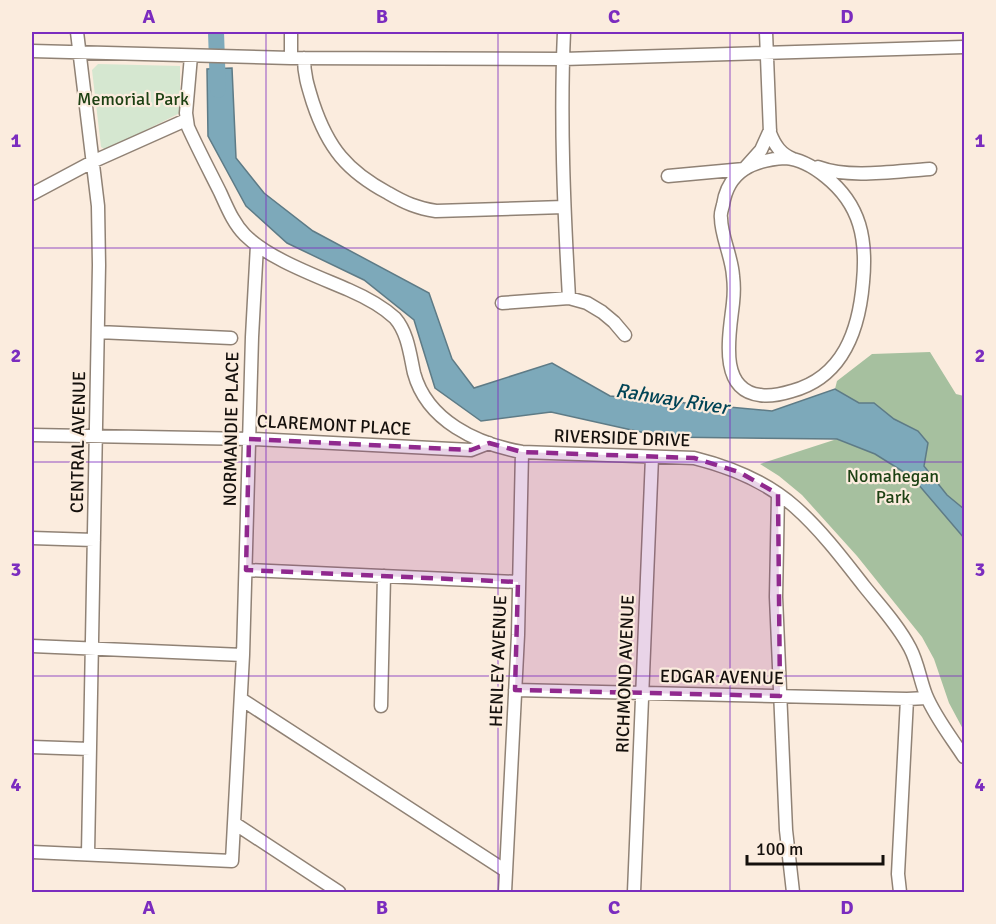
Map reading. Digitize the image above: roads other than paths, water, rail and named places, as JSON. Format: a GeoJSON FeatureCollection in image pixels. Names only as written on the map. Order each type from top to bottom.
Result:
{"type":"FeatureCollection","features":[{"type":"Feature","properties":{"kind":"street","name":"CENTRAL AVENUE"},"geometry":{"type":"LineString","coordinates":[[77,32],[98,206],[99,265],[88,854]]}},
{"type":"Feature","properties":{"kind":"street"},"geometry":{"type":"LineString","coordinates":[[291,32],[320,123],[344,160],[370,183],[408,204],[436,211],[564,207]]}},
{"type":"Feature","properties":{"kind":"street"},"geometry":{"type":"LineString","coordinates":[[564,32],[564,207],[568,298]]}},
{"type":"Feature","properties":{"kind":"street"},"geometry":{"type":"LineString","coordinates":[[766,32],[772,137],[777,147],[785,155],[813,168],[831,181],[846,197],[856,216],[865,248],[860,312],[851,338],[840,359],[823,377],[798,389],[768,396],[745,390],[736,380],[729,363],[728,341],[733,298],[733,273],[721,218],[724,195],[730,181],[761,150],[770,129]]}},
{"type":"Feature","properties":{"kind":"street"},"geometry":{"type":"LineString","coordinates":[[32,51],[298,58],[563,59],[964,48]]}},
{"type":"Feature","properties":{"kind":"street"},"geometry":{"type":"LineString","coordinates":[[191,56],[186,120],[188,127],[233,219],[243,234],[257,245]]}},
{"type":"Feature","properties":{"kind":"street"},"geometry":{"type":"LineString","coordinates":[[32,194],[92,162],[186,120]]}},
{"type":"Feature","properties":{"kind":"street"},"geometry":{"type":"LineString","coordinates":[[668,176],[744,169],[768,160],[794,159],[830,172],[848,174],[930,169]]}},
{"type":"Feature","properties":{"kind":"street","name":"NORMANDIE PLACE"},"geometry":{"type":"LineString","coordinates":[[88,854],[232,861],[243,655],[252,327],[257,245]]}},
{"type":"Feature","properties":{"kind":"street","name":"RIVERSIDE DRIVE"},"geometry":{"type":"LineString","coordinates":[[257,245],[281,259],[362,296],[396,319],[403,331],[420,392],[431,407],[442,418],[489,443],[522,452],[694,458],[739,472],[796,507],[821,534],[900,632],[915,658],[927,698],[964,757]]}},
{"type":"Feature","properties":{"kind":"street"},"geometry":{"type":"LineString","coordinates":[[502,303],[568,298],[587,303],[602,312],[614,321],[625,335]]}},
{"type":"Feature","properties":{"kind":"street"},"geometry":{"type":"LineString","coordinates":[[98,332],[231,338]]}},
{"type":"Feature","properties":{"kind":"street","name":"CLAREMONT PLACE"},"geometry":{"type":"LineString","coordinates":[[32,435],[249,439],[471,450],[489,443]]}},
{"type":"Feature","properties":{"kind":"street","name":"HENLEY AVENUE"},"geometry":{"type":"LineString","coordinates":[[505,892],[518,635],[522,452]]}},
{"type":"Feature","properties":{"kind":"street","name":"RICHMOND AVENUE"},"geometry":{"type":"LineString","coordinates":[[634,892],[652,457]]}},
{"type":"Feature","properties":{"kind":"street"},"geometry":{"type":"LineString","coordinates":[[778,494],[776,597],[786,830],[793,892]]}},
{"type":"Feature","properties":{"kind":"street"},"geometry":{"type":"LineString","coordinates":[[32,538],[94,540]]}},
{"type":"Feature","properties":{"kind":"street"},"geometry":{"type":"LineString","coordinates":[[246,570],[518,582]]}},
{"type":"Feature","properties":{"kind":"street"},"geometry":{"type":"LineString","coordinates":[[381,706],[384,576]]}},
{"type":"Feature","properties":{"kind":"street"},"geometry":{"type":"LineString","coordinates":[[32,646],[243,655]]}},
{"type":"Feature","properties":{"kind":"street","name":"EDGAR AVENUE"},"geometry":{"type":"LineString","coordinates":[[515,690],[927,698]]}},
{"type":"Feature","properties":{"kind":"street"},"geometry":{"type":"LineString","coordinates":[[241,699],[506,871]]}},
{"type":"Feature","properties":{"kind":"street"},"geometry":{"type":"LineString","coordinates":[[899,889],[907,699]]}},
{"type":"Feature","properties":{"kind":"street"},"geometry":{"type":"LineString","coordinates":[[32,747],[90,749]]}},
{"type":"Feature","properties":{"kind":"street"},"geometry":{"type":"LineString","coordinates":[[234,823],[339,892]]}},
{"type":"Feature","properties":{"kind":"street"},"geometry":{"type":"LineString","coordinates":[[32,852],[88,854]]}},
{"type":"Feature","properties":{"kind":"water"},"geometry":{"type":"Polygon","coordinates":[[[232,68],[236,158],[264,193],[313,231],[429,293],[452,359],[474,388],[552,363],[610,396],[772,411],[835,389],[859,403],[874,403],[894,419],[918,431],[928,443],[924,466],[947,495],[964,509],[964,538],[912,477],[875,454],[837,439],[663,437],[551,412],[481,421],[435,388],[414,320],[364,280],[287,243],[246,206],[208,136],[207,69],[232,68]]]}},
{"type":"Feature","properties":{"kind":"waterway","name":"Rahway River"},"geometry":{"type":"LineString","coordinates":[[216,32],[218,90]]}},
{"type":"Feature","properties":{"kind":"park label","name":"Memorial Park"},"geometry":{"type":"Point","coordinates":[133,99]}},
{"type":"Feature","properties":{"kind":"park label","name":"Nomahegan Park"},"geometry":{"type":"Point","coordinates":[893,486]}}]}
